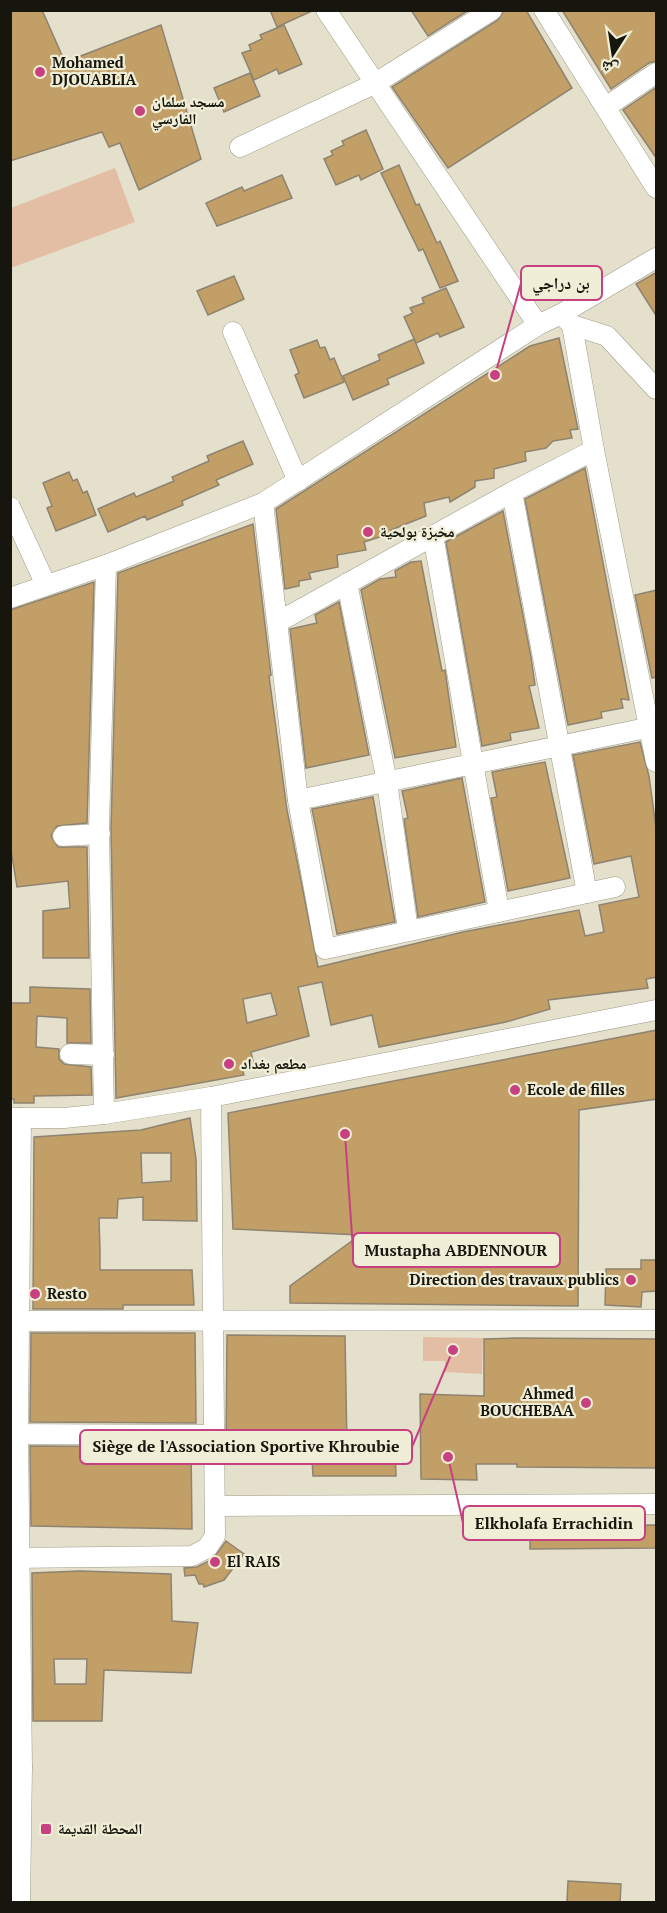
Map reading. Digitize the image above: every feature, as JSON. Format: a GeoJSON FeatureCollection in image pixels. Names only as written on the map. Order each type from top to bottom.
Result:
{"type":"FeatureCollection","features":[{"type":"Feature","properties":{"kind":"street"},"geometry":{"type":"LineString","coordinates":[[326,10],[538,325]]}},
{"type":"Feature","properties":{"kind":"street"},"geometry":{"type":"LineString","coordinates":[[240,147],[374,84],[492,10]]}},
{"type":"Feature","properties":{"kind":"street"},"geometry":{"type":"LineString","coordinates":[[544,10],[657,188]]}},
{"type":"Feature","properties":{"kind":"street"},"geometry":{"type":"LineString","coordinates":[[606,107],[657,73]]}},
{"type":"Feature","properties":{"kind":"street"},"geometry":{"type":"LineString","coordinates":[[10,598],[106,565],[263,503],[538,325],[566,319],[657,258]]}},
{"type":"Feature","properties":{"kind":"street"},"geometry":{"type":"LineString","coordinates":[[566,319],[607,336],[657,389]]}},
{"type":"Feature","properties":{"kind":"street"},"geometry":{"type":"LineString","coordinates":[[566,319],[653,726],[657,762]]}},
{"type":"Feature","properties":{"kind":"street"},"geometry":{"type":"LineString","coordinates":[[233,332],[297,481]]}},
{"type":"Feature","properties":{"kind":"street"},"geometry":{"type":"LineString","coordinates":[[278,622],[512,492],[594,450]]}},
{"type":"Feature","properties":{"kind":"street"},"geometry":{"type":"LineString","coordinates":[[512,492],[587,893]]}},
{"type":"Feature","properties":{"kind":"street"},"geometry":{"type":"LineString","coordinates":[[263,503],[298,800],[325,949],[615,887]]}},
{"type":"Feature","properties":{"kind":"street"},"geometry":{"type":"LineString","coordinates":[[10,507],[46,585]]}},
{"type":"Feature","properties":{"kind":"street"},"geometry":{"type":"LineString","coordinates":[[433,535],[475,763],[499,911]]}},
{"type":"Feature","properties":{"kind":"street"},"geometry":{"type":"LineString","coordinates":[[104,1114],[100,834],[106,565]]}},
{"type":"Feature","properties":{"kind":"street"},"geometry":{"type":"LineString","coordinates":[[348,583],[387,782],[408,930]]}},
{"type":"Feature","properties":{"kind":"street"},"geometry":{"type":"LineString","coordinates":[[298,800],[653,726]]}},
{"type":"Feature","properties":{"kind":"street"},"geometry":{"type":"LineString","coordinates":[[63,836],[100,834]]}},
{"type":"Feature","properties":{"kind":"street"},"geometry":{"type":"LineString","coordinates":[[20,1902],[14,1558],[16,1118],[104,1114],[211,1097],[657,1010]]}},
{"type":"Feature","properties":{"kind":"street"},"geometry":{"type":"LineString","coordinates":[[70,1054],[104,1055]]}},
{"type":"Feature","properties":{"kind":"street"},"geometry":{"type":"LineString","coordinates":[[14,1558],[192,1556],[207,1548],[215,1536],[211,1097]]}},
{"type":"Feature","properties":{"kind":"street"},"geometry":{"type":"LineString","coordinates":[[15,1322],[657,1320]]}},
{"type":"Feature","properties":{"kind":"street"},"geometry":{"type":"LineString","coordinates":[[14,1434],[215,1435]]}},
{"type":"Feature","properties":{"kind":"street"},"geometry":{"type":"LineString","coordinates":[[216,1506],[657,1504]]}},
{"type":"Feature","properties":{"kind":"shaded area"},"geometry":{"type":"Polygon","coordinates":[[[115,168],[135,222],[11,268],[11,208],[115,168]]]}},
{"type":"Feature","properties":{"kind":"shaded area"},"geometry":{"type":"Polygon","coordinates":[[[423,1337],[483,1338],[482,1374],[445,1372],[445,1361],[423,1361],[423,1337]]]}},
{"type":"Feature","properties":{"kind":"building"},"geometry":{"type":"Polygon","coordinates":[[[10,10],[42,10],[65,62],[161,25],[201,159],[139,190],[120,143],[109,147],[102,132],[10,161],[10,10]]]}},
{"type":"Feature","properties":{"kind":"building"},"geometry":{"type":"Polygon","coordinates":[[[270,10],[314,10],[277,27],[270,10]]]}},
{"type":"Feature","properties":{"kind":"building"},"geometry":{"type":"Polygon","coordinates":[[[411,10],[469,10],[428,36],[411,10]]]}},
{"type":"Feature","properties":{"kind":"building"},"geometry":{"type":"Polygon","coordinates":[[[504,10],[526,10],[572,88],[448,168],[392,87],[498,20],[504,10]]]}},
{"type":"Feature","properties":{"kind":"building"},"geometry":{"type":"Polygon","coordinates":[[[562,10],[657,10],[657,61],[649,63],[611,89],[562,10]]]}},
{"type":"Feature","properties":{"kind":"building"},"geometry":{"type":"Polygon","coordinates":[[[284,25],[302,64],[279,74],[277,69],[254,80],[242,53],[251,50],[249,45],[262,39],[260,35],[284,25]]]}},
{"type":"Feature","properties":{"kind":"building"},"geometry":{"type":"Polygon","coordinates":[[[250,73],[260,96],[224,112],[214,88],[250,73]]]}},
{"type":"Feature","properties":{"kind":"building"},"geometry":{"type":"Polygon","coordinates":[[[657,87],[657,159],[623,110],[657,87]]]}},
{"type":"Feature","properties":{"kind":"building"},"geometry":{"type":"Polygon","coordinates":[[[366,130],[383,169],[361,180],[359,175],[336,185],[324,159],[333,155],[331,151],[344,145],[342,141],[366,130]]]}},
{"type":"Feature","properties":{"kind":"building"},"geometry":{"type":"Polygon","coordinates":[[[399,165],[416,205],[419,204],[437,243],[440,241],[458,281],[440,288],[423,249],[419,251],[381,173],[399,165]]]}},
{"type":"Feature","properties":{"kind":"building"},"geometry":{"type":"Polygon","coordinates":[[[282,175],[292,198],[217,226],[206,203],[242,187],[244,191],[282,175]]]}},
{"type":"Feature","properties":{"kind":"building"},"geometry":{"type":"Polygon","coordinates":[[[657,272],[657,317],[636,284],[657,272]]]}},
{"type":"Feature","properties":{"kind":"building"},"geometry":{"type":"Polygon","coordinates":[[[234,276],[244,299],[208,315],[197,291],[234,276]]]}},
{"type":"Feature","properties":{"kind":"building"},"geometry":{"type":"Polygon","coordinates":[[[446,288],[464,327],[440,337],[438,333],[416,343],[404,317],[413,313],[410,308],[424,303],[422,298],[446,288]]]}},
{"type":"Feature","properties":{"kind":"building"},"geometry":{"type":"Polygon","coordinates":[[[559,338],[578,429],[570,430],[572,438],[553,441],[546,448],[525,452],[526,461],[494,469],[494,478],[475,481],[475,487],[450,502],[449,497],[424,503],[426,516],[391,530],[392,533],[364,542],[366,550],[337,555],[338,567],[309,573],[311,579],[299,581],[299,586],[285,589],[276,509],[530,346],[559,338]]]}},
{"type":"Feature","properties":{"kind":"building"},"geometry":{"type":"Polygon","coordinates":[[[414,339],[424,363],[387,379],[389,384],[353,400],[343,376],[380,360],[378,355],[414,339]]]}},
{"type":"Feature","properties":{"kind":"building"},"geometry":{"type":"Polygon","coordinates":[[[317,340],[320,348],[325,347],[330,360],[334,358],[344,382],[304,398],[295,375],[299,373],[290,350],[317,340]]]}},
{"type":"Feature","properties":{"kind":"building"},"geometry":{"type":"Polygon","coordinates":[[[243,441],[253,464],[216,480],[219,485],[182,501],[183,505],[147,520],[145,516],[108,532],[98,509],[134,493],[136,497],[174,481],[172,477],[209,461],[207,456],[243,441]]]}},
{"type":"Feature","properties":{"kind":"building"},"geometry":{"type":"Polygon","coordinates":[[[585,468],[629,700],[621,699],[623,708],[601,712],[602,718],[568,725],[525,499],[585,468]]]}},
{"type":"Feature","properties":{"kind":"building"},"geometry":{"type":"Polygon","coordinates":[[[69,472],[73,481],[77,479],[83,493],[87,491],[96,515],[56,531],[47,508],[52,506],[43,483],[69,472]]]}},
{"type":"Feature","properties":{"kind":"building"},"geometry":{"type":"Polygon","coordinates":[[[503,511],[531,657],[535,685],[529,686],[539,728],[510,733],[511,740],[482,746],[446,542],[503,511]]]}},
{"type":"Feature","properties":{"kind":"building"},"geometry":{"type":"Polygon","coordinates":[[[253,524],[271,675],[269,676],[287,810],[318,967],[463,932],[579,910],[585,936],[604,932],[599,905],[639,897],[631,856],[594,864],[573,755],[640,742],[649,776],[657,835],[657,977],[646,979],[648,988],[548,1000],[550,1009],[506,1022],[379,1047],[372,1015],[331,1025],[322,982],[298,987],[309,1036],[251,1052],[254,1066],[242,1068],[244,1075],[116,1098],[111,828],[118,573],[253,524]],[[271,993],[243,999],[247,1023],[277,1015],[271,993]]]}},
{"type":"Feature","properties":{"kind":"building"},"geometry":{"type":"Polygon","coordinates":[[[421,561],[442,671],[445,670],[456,747],[395,758],[361,590],[380,579],[396,577],[395,571],[411,562],[421,561]]]}},
{"type":"Feature","properties":{"kind":"building"},"geometry":{"type":"Polygon","coordinates":[[[94,582],[87,823],[57,826],[51,836],[58,847],[87,847],[89,958],[43,958],[43,911],[70,908],[68,881],[17,887],[10,844],[10,610],[94,582]]]}},
{"type":"Feature","properties":{"kind":"building"},"geometry":{"type":"Polygon","coordinates":[[[657,590],[657,677],[652,678],[635,595],[657,590]]]}},
{"type":"Feature","properties":{"kind":"building"},"geometry":{"type":"Polygon","coordinates":[[[339,602],[369,755],[306,768],[290,629],[317,623],[315,615],[339,602]]]}},
{"type":"Feature","properties":{"kind":"building"},"geometry":{"type":"Polygon","coordinates":[[[545,762],[570,878],[508,891],[491,798],[497,797],[492,772],[545,762]]]}},
{"type":"Feature","properties":{"kind":"building"},"geometry":{"type":"Polygon","coordinates":[[[462,778],[485,902],[418,917],[404,819],[408,818],[402,791],[462,778]]]}},
{"type":"Feature","properties":{"kind":"building"},"geometry":{"type":"Polygon","coordinates":[[[373,797],[395,922],[337,934],[312,809],[373,797]]]}},
{"type":"Feature","properties":{"kind":"building"},"geometry":{"type":"Polygon","coordinates":[[[30,987],[90,989],[91,1043],[67,1043],[67,1018],[37,1016],[36,1047],[59,1049],[59,1059],[64,1064],[91,1067],[92,1095],[34,1096],[34,1103],[14,1103],[14,1099],[10,1099],[10,1003],[30,1003],[30,987]]]}},
{"type":"Feature","properties":{"kind":"building"},"geometry":{"type":"Polygon","coordinates":[[[657,1030],[657,1099],[579,1110],[578,1306],[290,1303],[290,1286],[360,1235],[233,1229],[228,1113],[657,1030]]]}},
{"type":"Feature","properties":{"kind":"building"},"geometry":{"type":"Polygon","coordinates":[[[190,1118],[196,1159],[197,1221],[143,1220],[143,1197],[118,1199],[117,1218],[99,1218],[100,1270],[192,1270],[194,1305],[123,1305],[123,1309],[33,1309],[34,1137],[141,1130],[190,1118]],[[141,1153],[142,1183],[171,1181],[171,1153],[141,1153]]]}},
{"type":"Feature","properties":{"kind":"building","name":"Direction des travaux publics"},"geometry":{"type":"Polygon","coordinates":[[[641,1260],[657,1260],[657,1291],[642,1292],[641,1307],[605,1305],[606,1269],[641,1269],[641,1260]]]}},
{"type":"Feature","properties":{"kind":"building"},"geometry":{"type":"Polygon","coordinates":[[[31,1333],[195,1333],[196,1423],[30,1422],[31,1333]]]}},
{"type":"Feature","properties":{"kind":"building"},"geometry":{"type":"Polygon","coordinates":[[[227,1335],[345,1336],[347,1446],[395,1445],[396,1476],[313,1476],[312,1458],[287,1457],[287,1451],[226,1449],[227,1335]]]}},
{"type":"Feature","properties":{"kind":"building","name":"Ahmed BOUCHEBAA"},"geometry":{"type":"Polygon","coordinates":[[[484,1339],[657,1339],[657,1468],[517,1467],[517,1464],[476,1464],[477,1480],[421,1479],[420,1394],[484,1396],[484,1339]]]}},
{"type":"Feature","properties":{"kind":"building"},"geometry":{"type":"Polygon","coordinates":[[[30,1446],[191,1447],[192,1529],[31,1526],[30,1446]]]}},
{"type":"Feature","properties":{"kind":"building"},"geometry":{"type":"Polygon","coordinates":[[[657,1525],[657,1548],[530,1549],[530,1526],[657,1525]]]}},
{"type":"Feature","properties":{"kind":"building","name":"El RAIS"},"geometry":{"type":"Polygon","coordinates":[[[226,1541],[244,1554],[224,1580],[204,1587],[203,1584],[199,1584],[195,1575],[185,1576],[184,1568],[197,1567],[213,1559],[226,1541]]]}},
{"type":"Feature","properties":{"kind":"building"},"geometry":{"type":"Polygon","coordinates":[[[80,1571],[171,1574],[172,1621],[198,1623],[191,1673],[104,1670],[102,1721],[33,1721],[32,1573],[80,1571]],[[54,1659],[55,1684],[86,1684],[87,1659],[54,1659]]]}},
{"type":"Feature","properties":{"kind":"building"},"geometry":{"type":"Polygon","coordinates":[[[568,1881],[621,1884],[620,1902],[567,1902],[568,1881]]]}},
{"type":"Feature","properties":{"kind":"place","name":"Mohamed DJOUABLIA"},"geometry":{"type":"Point","coordinates":[40,72]}},
{"type":"Feature","properties":{"kind":"place","name":"مسجد سلمان الفارسي"},"geometry":{"type":"Point","coordinates":[140,111]}},
{"type":"Feature","properties":{"kind":"place","name":"بن دراجي"},"geometry":{"type":"Point","coordinates":[495,375]}},
{"type":"Feature","properties":{"kind":"place","name":"مخبزة بولحية"},"geometry":{"type":"Point","coordinates":[368,532]}},
{"type":"Feature","properties":{"kind":"place","name":"مطعم بغداد"},"geometry":{"type":"Point","coordinates":[229,1064]}},
{"type":"Feature","properties":{"kind":"place","name":"Ecole de filles"},"geometry":{"type":"Point","coordinates":[515,1090]}},
{"type":"Feature","properties":{"kind":"place","name":"Mustapha ABDENNOUR"},"geometry":{"type":"Point","coordinates":[345,1134]}},
{"type":"Feature","properties":{"kind":"place","name":"Direction des travaux publics"},"geometry":{"type":"Point","coordinates":[631,1280]}},
{"type":"Feature","properties":{"kind":"place","name":"Resto"},"geometry":{"type":"Point","coordinates":[35,1294]}},
{"type":"Feature","properties":{"kind":"place","name":"Siège de l'Association Sportive Khroubie"},"geometry":{"type":"Point","coordinates":[453,1350]}},
{"type":"Feature","properties":{"kind":"place","name":"Ahmed BOUCHEBAA"},"geometry":{"type":"Point","coordinates":[586,1403]}},
{"type":"Feature","properties":{"kind":"place","name":"Elkholafa Errachidin"},"geometry":{"type":"Point","coordinates":[448,1457]}},
{"type":"Feature","properties":{"kind":"place","name":"El RAIS"},"geometry":{"type":"Point","coordinates":[215,1562]}},
{"type":"Feature","properties":{"kind":"place","name":"المحطة القديمة"},"geometry":{"type":"Point","coordinates":[46,1829]}}]}
